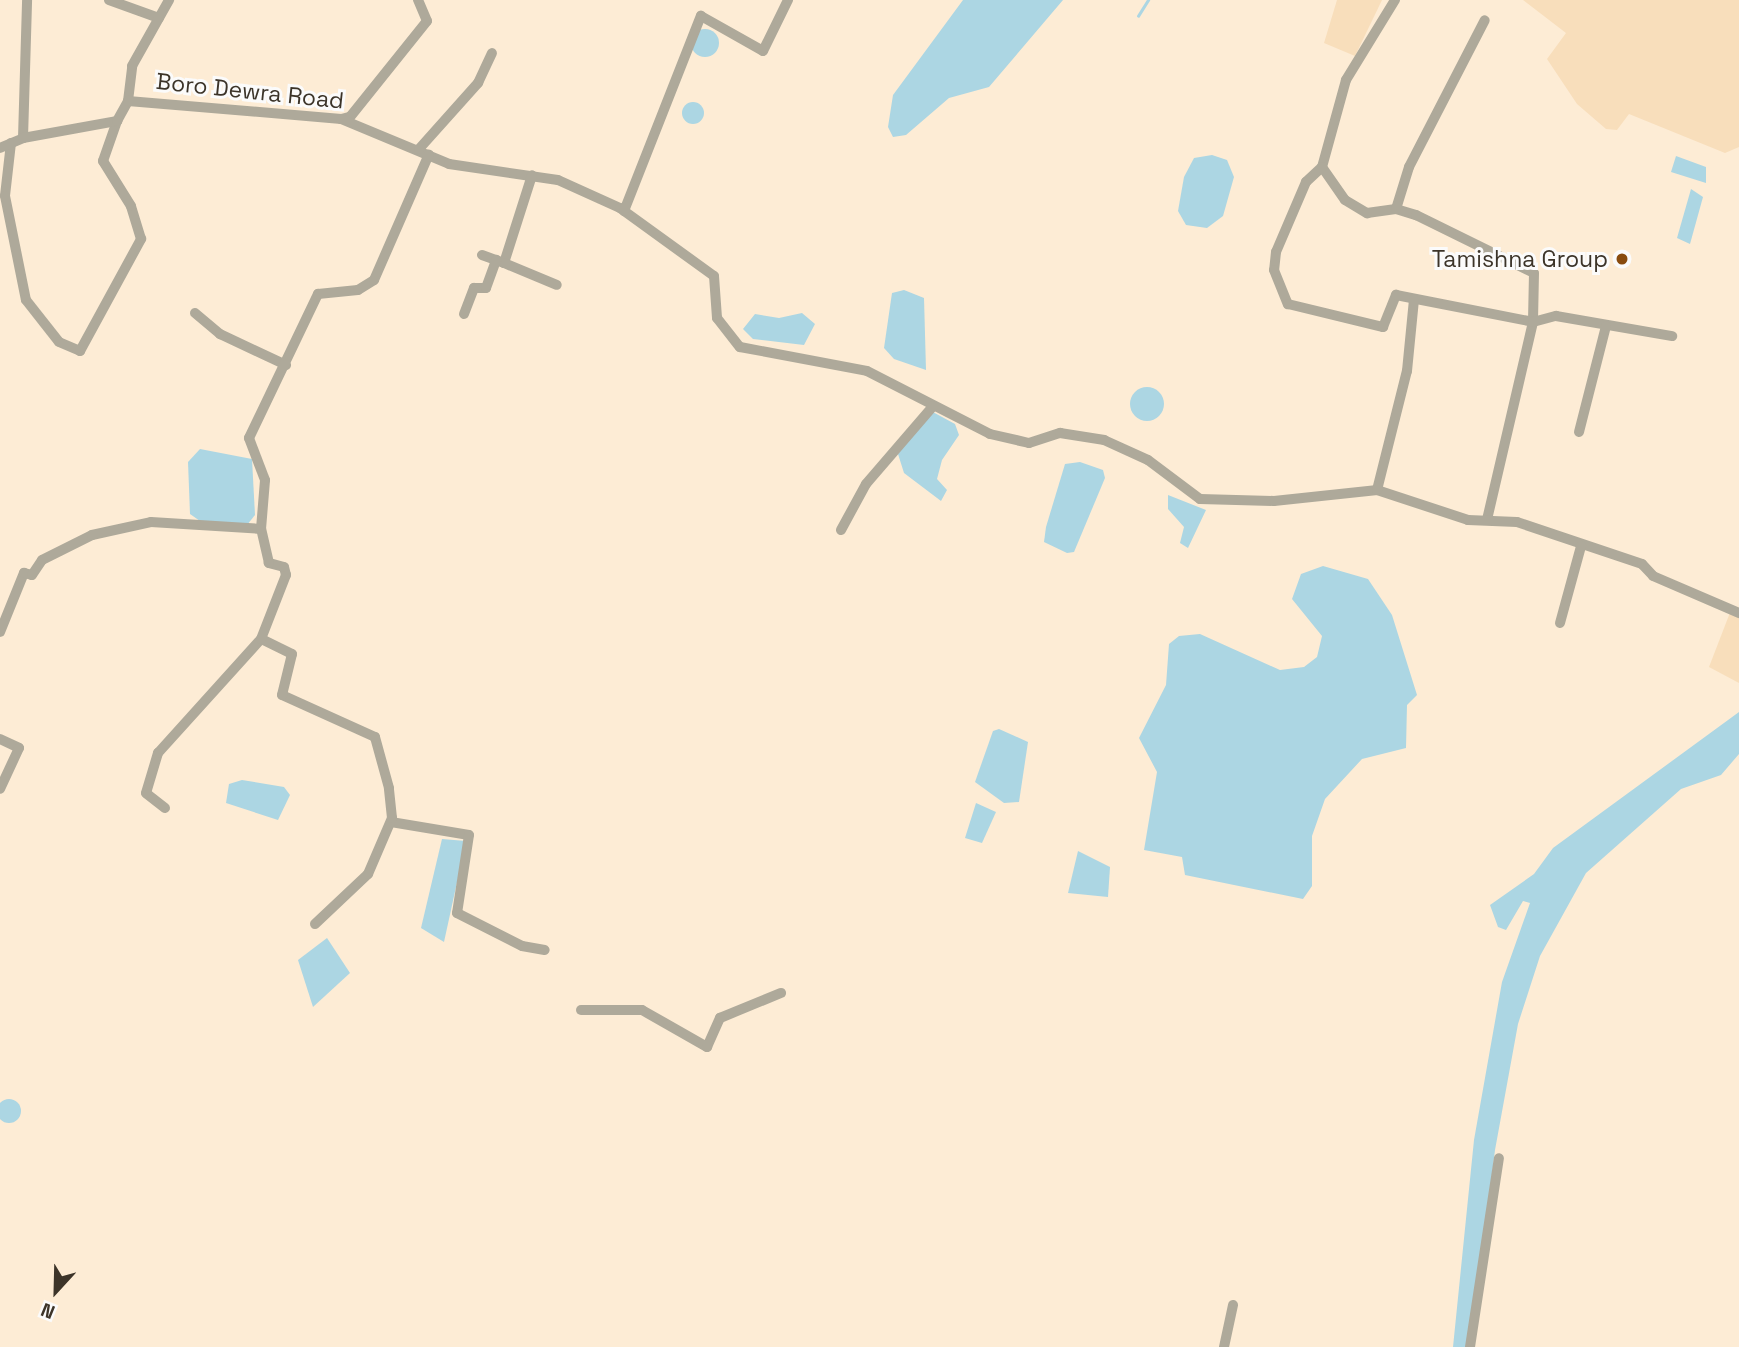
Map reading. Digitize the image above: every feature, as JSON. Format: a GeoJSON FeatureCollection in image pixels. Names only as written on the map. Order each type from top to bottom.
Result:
{"type":"FeatureCollection","features":[{"type":"Feature","properties":{"kind":"street"},"geometry":{"type":"LineString","coordinates":[[23,138],[27,0]]}},
{"type":"Feature","properties":{"kind":"street"},"geometry":{"type":"LineString","coordinates":[[109,0],[159,18]]}},
{"type":"Feature","properties":{"kind":"street"},"geometry":{"type":"LineString","coordinates":[[128,101],[132,66],[170,0]]}},
{"type":"Feature","properties":{"kind":"street"},"geometry":{"type":"LineString","coordinates":[[341,119],[350,117],[427,21],[418,0]]}},
{"type":"Feature","properties":{"kind":"street"},"geometry":{"type":"LineString","coordinates":[[624,211],[701,16],[763,51],[788,0]]}},
{"type":"Feature","properties":{"kind":"street"},"geometry":{"type":"LineString","coordinates":[[1395,0],[1346,80],[1322,167],[1306,182],[1276,252],[1283,300],[1383,327],[1396,295],[1533,322],[1556,316],[1672,336]]}},
{"type":"Feature","properties":{"kind":"street"},"geometry":{"type":"LineString","coordinates":[[1396,209],[1409,167],[1485,20]]}},
{"type":"Feature","properties":{"kind":"street"},"geometry":{"type":"LineString","coordinates":[[165,808],[146,793],[158,753],[261,639],[286,575],[269,563],[261,529],[265,480],[249,438],[318,294],[358,290],[373,279],[424,151],[478,83],[492,53]]}},
{"type":"Feature","properties":{"kind":"street","name":"Boro Dewra Road"},"geometry":{"type":"LineString","coordinates":[[11,143],[5,196],[26,300],[59,342],[80,351],[141,239],[131,205],[103,161],[117,121],[128,101],[341,119],[461,167],[532,175],[571,185],[624,211],[714,276],[717,318],[730,342],[867,370],[990,434],[1029,443],[1060,433],[1104,440],[1148,460],[1200,499],[1274,501],[1377,490],[1468,520],[1517,522],[1581,546],[1642,564],[1653,576],[1739,613]]}},
{"type":"Feature","properties":{"kind":"street"},"geometry":{"type":"LineString","coordinates":[[0,148],[23,138],[117,121]]}},
{"type":"Feature","properties":{"kind":"street"},"geometry":{"type":"LineString","coordinates":[[1322,167],[1345,200],[1367,213],[1396,209],[1534,272],[1533,322],[1487,520]]}},
{"type":"Feature","properties":{"kind":"street"},"geometry":{"type":"LineString","coordinates":[[464,314],[474,288],[486,288],[500,262],[532,175]]}},
{"type":"Feature","properties":{"kind":"street"},"geometry":{"type":"LineString","coordinates":[[482,256],[557,285]]}},
{"type":"Feature","properties":{"kind":"street"},"geometry":{"type":"LineString","coordinates":[[1377,490],[1407,371],[1414,299]]}},
{"type":"Feature","properties":{"kind":"street"},"geometry":{"type":"LineString","coordinates":[[195,313],[220,334],[286,365]]}},
{"type":"Feature","properties":{"kind":"street"},"geometry":{"type":"LineString","coordinates":[[1579,432],[1606,326]]}},
{"type":"Feature","properties":{"kind":"street"},"geometry":{"type":"LineString","coordinates":[[841,530],[866,484],[933,406]]}},
{"type":"Feature","properties":{"kind":"street"},"geometry":{"type":"LineString","coordinates":[[0,632],[24,573],[32,575],[42,560],[92,535],[151,522],[261,529]]}},
{"type":"Feature","properties":{"kind":"street"},"geometry":{"type":"LineString","coordinates":[[1560,623],[1581,546]]}},
{"type":"Feature","properties":{"kind":"street"},"geometry":{"type":"LineString","coordinates":[[261,639],[292,654],[282,695],[375,737],[391,822],[368,874],[315,923]]}},
{"type":"Feature","properties":{"kind":"street"},"geometry":{"type":"LineString","coordinates":[[0,739],[19,748],[0,789]]}},
{"type":"Feature","properties":{"kind":"street"},"geometry":{"type":"LineString","coordinates":[[391,822],[469,835],[457,913],[522,946],[545,950]]}},
{"type":"Feature","properties":{"kind":"street"},"geometry":{"type":"LineString","coordinates":[[581,1010],[642,1010],[707,1047],[720,1018],[781,993]]}},
{"type":"Feature","properties":{"kind":"street"},"geometry":{"type":"LineString","coordinates":[[1470,1347],[1499,1157]]}},
{"type":"Feature","properties":{"kind":"street"},"geometry":{"type":"LineString","coordinates":[[1224,1347],[1233,1305]]}},
{"type":"Feature","properties":{"kind":"shaded area"},"geometry":{"type":"Polygon","coordinates":[[[1337,0],[1382,0],[1355,56],[1324,43],[1337,0]]]}},
{"type":"Feature","properties":{"kind":"shaded area"},"geometry":{"type":"Polygon","coordinates":[[[1523,0],[1739,0],[1739,147],[1725,153],[1629,114],[1617,130],[1606,129],[1577,104],[1547,59],[1566,33],[1523,0]]]}},
{"type":"Feature","properties":{"kind":"shaded area"},"geometry":{"type":"Polygon","coordinates":[[[1731,610],[1739,614],[1739,683],[1709,667],[1731,610]]]}},
{"type":"Feature","properties":{"kind":"water"},"geometry":{"type":"Polygon","coordinates":[[[963,0],[1063,0],[989,87],[949,98],[906,135],[893,137],[888,127],[893,95],[963,0]]]}},
{"type":"Feature","properties":{"kind":"water"},"geometry":{"type":"Polygon","coordinates":[[[705,29],[715,33],[719,43],[715,53],[705,57],[695,53],[691,43],[695,33],[705,29]]]}},
{"type":"Feature","properties":{"kind":"water"},"geometry":{"type":"Polygon","coordinates":[[[693,102],[701,105],[704,113],[701,121],[693,124],[685,121],[682,113],[685,105],[693,102]]]}},
{"type":"Feature","properties":{"kind":"water"},"geometry":{"type":"Polygon","coordinates":[[[1212,155],[1227,160],[1234,177],[1223,216],[1207,228],[1186,225],[1178,211],[1184,177],[1194,158],[1212,155]]]}},
{"type":"Feature","properties":{"kind":"water"},"geometry":{"type":"Polygon","coordinates":[[[1676,156],[1706,167],[1706,183],[1671,172],[1676,156]]]}},
{"type":"Feature","properties":{"kind":"water"},"geometry":{"type":"Polygon","coordinates":[[[1691,189],[1703,197],[1690,244],[1677,238],[1691,189]]]}},
{"type":"Feature","properties":{"kind":"water"},"geometry":{"type":"Polygon","coordinates":[[[904,290],[924,298],[926,370],[894,359],[884,348],[892,293],[904,290]]]}},
{"type":"Feature","properties":{"kind":"water"},"geometry":{"type":"Polygon","coordinates":[[[802,313],[815,324],[804,345],[753,339],[743,329],[755,314],[779,318],[802,313]]]}},
{"type":"Feature","properties":{"kind":"water"},"geometry":{"type":"Polygon","coordinates":[[[1147,387],[1159,392],[1164,404],[1159,416],[1147,421],[1135,416],[1130,404],[1135,392],[1147,387]]]}},
{"type":"Feature","properties":{"kind":"water"},"geometry":{"type":"Polygon","coordinates":[[[931,411],[955,424],[959,435],[942,460],[937,479],[947,490],[941,501],[904,473],[898,454],[931,411]]]}},
{"type":"Feature","properties":{"kind":"water"},"geometry":{"type":"Polygon","coordinates":[[[200,449],[252,459],[255,515],[247,525],[200,521],[190,514],[188,462],[200,449]]]}},
{"type":"Feature","properties":{"kind":"water"},"geometry":{"type":"Polygon","coordinates":[[[1080,462],[1103,470],[1105,478],[1074,552],[1067,553],[1044,542],[1046,527],[1065,464],[1080,462]]]}},
{"type":"Feature","properties":{"kind":"water"},"geometry":{"type":"Polygon","coordinates":[[[1168,495],[1206,510],[1188,548],[1180,543],[1184,527],[1168,509],[1168,495]]]}},
{"type":"Feature","properties":{"kind":"water"},"geometry":{"type":"Polygon","coordinates":[[[1323,566],[1368,579],[1392,615],[1417,695],[1407,705],[1406,748],[1362,759],[1325,799],[1312,836],[1312,886],[1303,899],[1185,875],[1182,857],[1144,850],[1157,772],[1139,738],[1166,685],[1169,644],[1179,636],[1200,634],[1280,670],[1304,667],[1317,657],[1322,636],[1292,599],[1301,574],[1323,566]]]}},
{"type":"Feature","properties":{"kind":"water"},"geometry":{"type":"Polygon","coordinates":[[[1739,712],[1739,754],[1721,775],[1681,789],[1586,873],[1540,956],[1518,1024],[1495,1150],[1471,1347],[1453,1347],[1474,1140],[1502,982],[1530,903],[1523,901],[1506,930],[1498,927],[1490,905],[1534,874],[1553,848],[1739,712]]]}},
{"type":"Feature","properties":{"kind":"water"},"geometry":{"type":"Polygon","coordinates":[[[999,729],[1028,742],[1019,802],[1004,803],[975,782],[993,731],[999,729]]]}},
{"type":"Feature","properties":{"kind":"water"},"geometry":{"type":"Polygon","coordinates":[[[242,780],[284,787],[290,795],[278,820],[226,803],[229,784],[242,780]]]}},
{"type":"Feature","properties":{"kind":"water"},"geometry":{"type":"Polygon","coordinates":[[[976,803],[996,812],[982,843],[965,838],[976,803]]]}},
{"type":"Feature","properties":{"kind":"water"},"geometry":{"type":"Polygon","coordinates":[[[442,839],[466,841],[444,942],[421,928],[442,839]]]}},
{"type":"Feature","properties":{"kind":"water"},"geometry":{"type":"Polygon","coordinates":[[[1078,851],[1110,867],[1108,897],[1068,893],[1078,851]]]}},
{"type":"Feature","properties":{"kind":"water"},"geometry":{"type":"Polygon","coordinates":[[[327,938],[350,973],[313,1007],[298,960],[327,938]]]}},
{"type":"Feature","properties":{"kind":"water"},"geometry":{"type":"Polygon","coordinates":[[[9,1099],[18,1102],[21,1111],[18,1120],[9,1123],[0,1120],[-3,1111],[0,1102],[9,1099]]]}},
{"type":"Feature","properties":{"kind":"waterway"},"geometry":{"type":"LineString","coordinates":[[1138,16],[1148,0]]}},
{"type":"Feature","properties":{"kind":"place","name":"Tamishna Group"},"geometry":{"type":"Point","coordinates":[1622,259]}}]}
